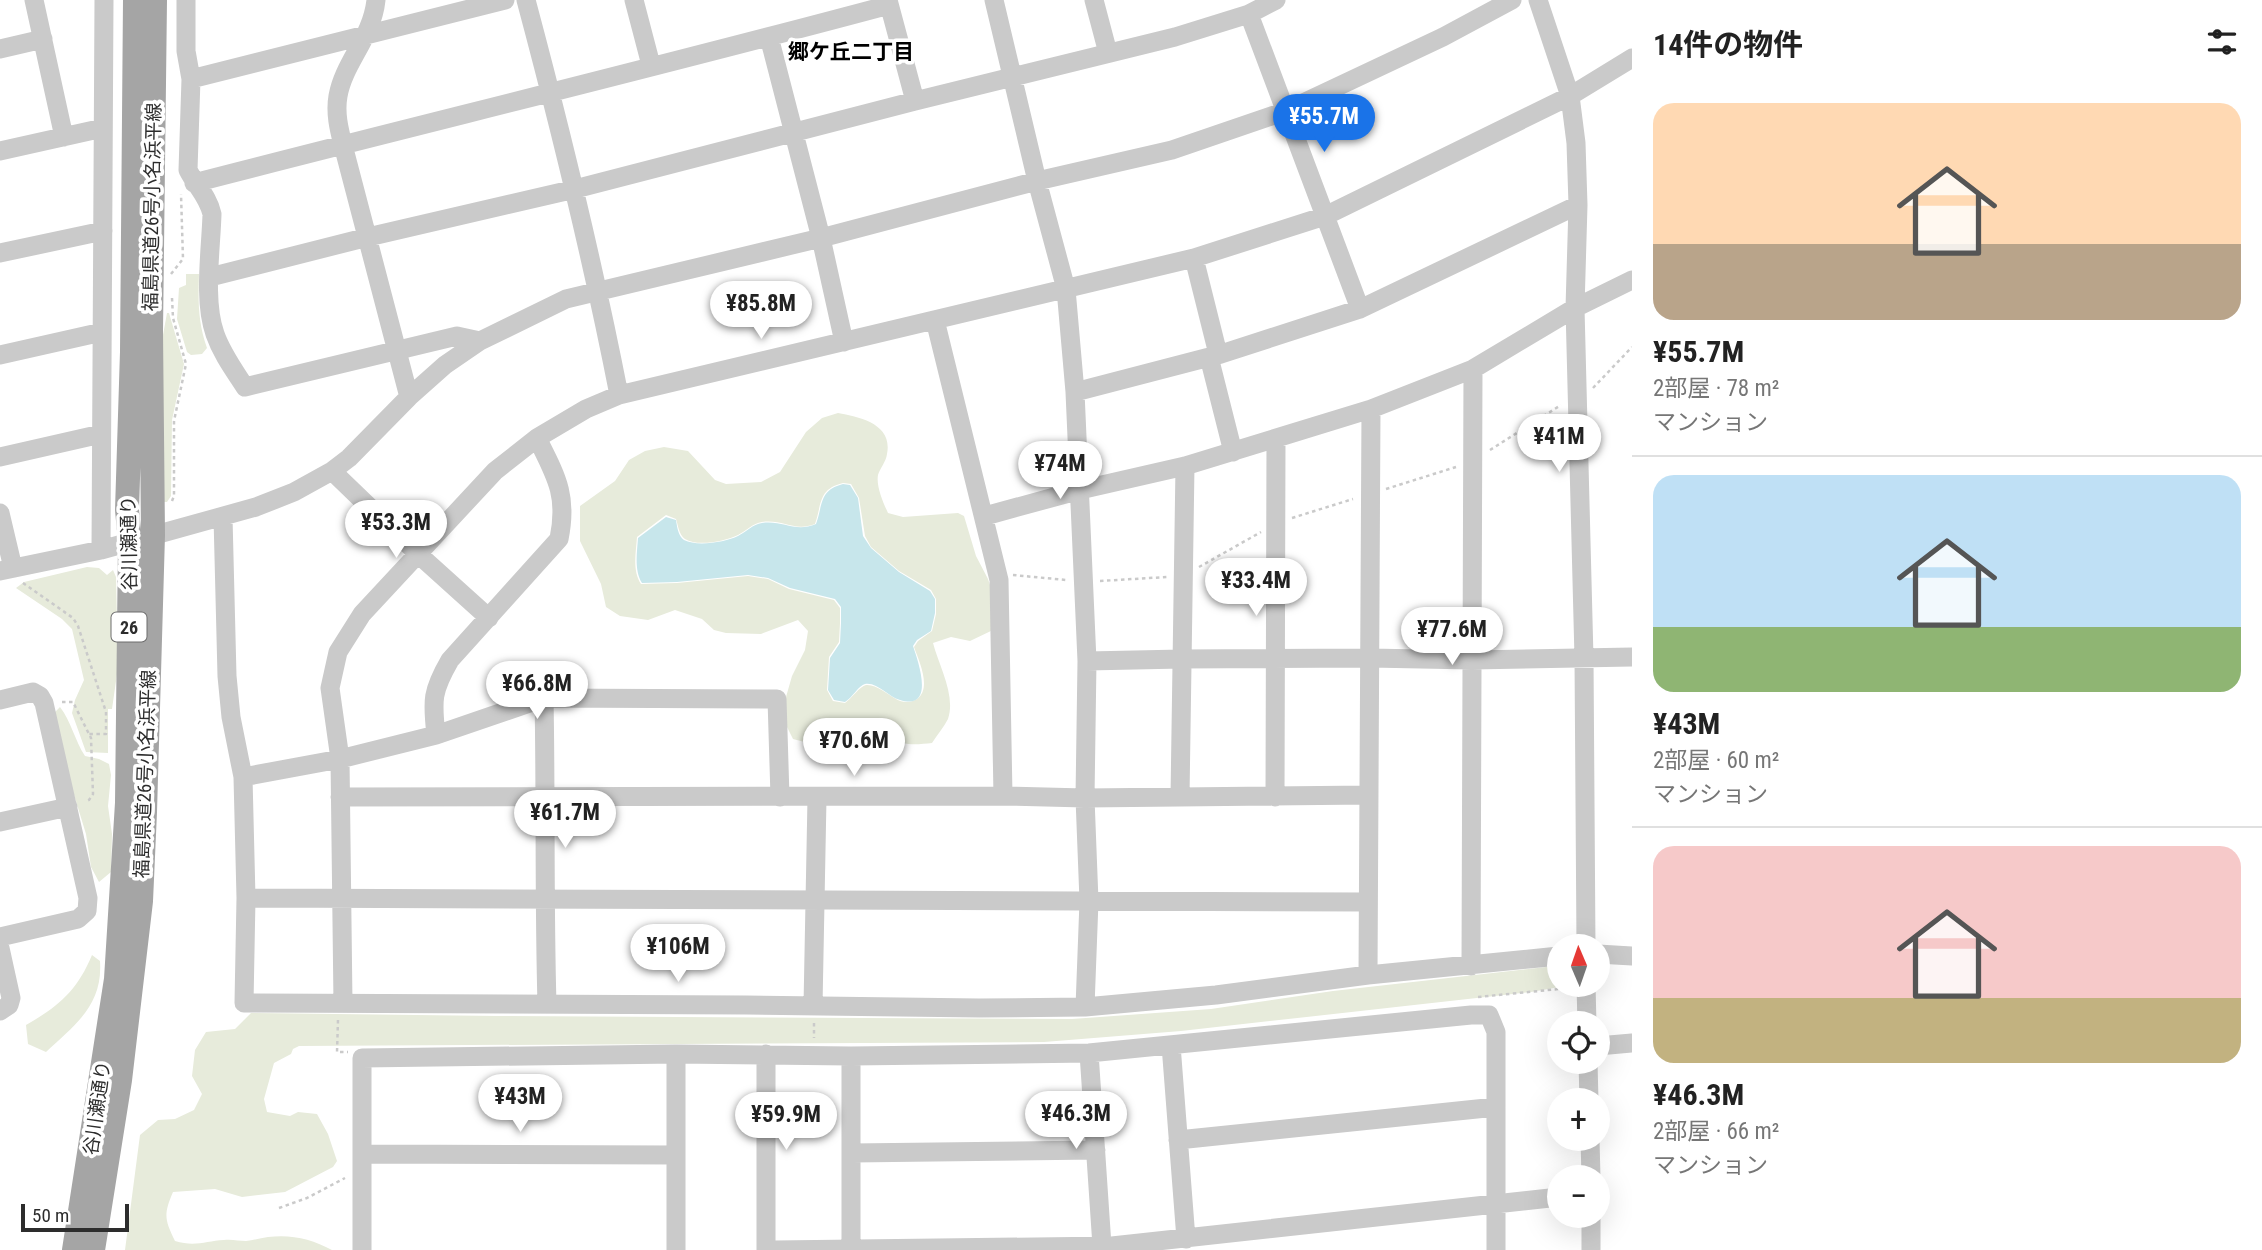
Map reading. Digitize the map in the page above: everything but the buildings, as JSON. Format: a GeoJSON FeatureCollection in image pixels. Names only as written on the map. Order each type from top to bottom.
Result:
{"type":"FeatureCollection","features":[{"type":"Feature","properties":{"kind":"main road","name":"谷川瀬通り"},"geometry":{"type":"LineString","coordinates":[[74,1250],[114,993],[142,538],[127,510],[132,352],[135,0]]}},
{"type":"Feature","properties":{"kind":"main road","name":"福島県道26号小名浜平線"},"geometry":{"type":"LineString","coordinates":[[93,1250],[120,1080],[141,901],[142,538],[151,318],[155,0]]}},
{"type":"Feature","properties":{"kind":"street"},"geometry":{"type":"LineString","coordinates":[[34,0],[64,137]]}},
{"type":"Feature","properties":{"kind":"street"},"geometry":{"type":"LineString","coordinates":[[100,550],[104,0]]}},
{"type":"Feature","properties":{"kind":"street"},"geometry":{"type":"LineString","coordinates":[[186,0],[186,51],[191,79],[188,185]]}},
{"type":"Feature","properties":{"kind":"street"},"geometry":{"type":"LineString","coordinates":[[376,0],[368,34],[342,81],[337,114],[409,397]]}},
{"type":"Feature","properties":{"kind":"street"},"geometry":{"type":"LineString","coordinates":[[191,79],[505,0]]}},
{"type":"Feature","properties":{"kind":"street"},"geometry":{"type":"LineString","coordinates":[[526,0],[599,290],[619,395]]}},
{"type":"Feature","properties":{"kind":"street"},"geometry":{"type":"LineString","coordinates":[[634,0],[651,65]]}},
{"type":"Feature","properties":{"kind":"street"},"geometry":{"type":"LineString","coordinates":[[994,0],[1066,289],[1080,490],[1087,661],[1086,1007]]}},
{"type":"Feature","properties":{"kind":"street"},"geometry":{"type":"LineString","coordinates":[[1094,0],[1108,53]]}},
{"type":"Feature","properties":{"kind":"street"},"geometry":{"type":"LineString","coordinates":[[210,276],[575,189],[1175,37],[1248,14],[1276,0]]}},
{"type":"Feature","properties":{"kind":"street"},"geometry":{"type":"LineString","coordinates":[[0,513],[10,573],[256,507],[294,492],[332,471],[444,366],[480,341],[566,299],[1171,150],[1286,111],[1443,37],[1512,0]]}},
{"type":"Feature","properties":{"kind":"street"},"geometry":{"type":"LineString","coordinates":[[1538,0],[1570,96],[1576,142],[1578,205],[1575,308],[1584,658],[1586,934]]}},
{"type":"Feature","properties":{"kind":"street"},"geometry":{"type":"LineString","coordinates":[[188,185],[551,94],[651,65],[769,37],[888,2],[915,101]]}},
{"type":"Feature","properties":{"kind":"street"},"geometry":{"type":"LineString","coordinates":[[1248,14],[1360,309]]}},
{"type":"Feature","properties":{"kind":"street"},"geometry":{"type":"LineString","coordinates":[[769,37],[821,238],[844,342]]}},
{"type":"Feature","properties":{"kind":"street"},"geometry":{"type":"LineString","coordinates":[[0,49],[43,39]]}},
{"type":"Feature","properties":{"kind":"street"},"geometry":{"type":"LineString","coordinates":[[341,1002],[340,759],[330,688],[338,652],[362,614],[495,471],[537,438],[586,409],[619,395],[1194,258],[1325,216],[1570,96],[1632,58]]}},
{"type":"Feature","properties":{"kind":"street"},"geometry":{"type":"LineString","coordinates":[[0,151],[103,128]]}},
{"type":"Feature","properties":{"kind":"street"},"geometry":{"type":"LineString","coordinates":[[188,185],[209,202],[212,214],[210,309],[223,353],[245,387],[457,335],[480,341]]}},
{"type":"Feature","properties":{"kind":"street"},"geometry":{"type":"LineString","coordinates":[[1074,392],[1214,355],[1360,309],[1578,205]]}},
{"type":"Feature","properties":{"kind":"street"},"geometry":{"type":"LineString","coordinates":[[0,253],[103,231]]}},
{"type":"Feature","properties":{"kind":"street"},"geometry":{"type":"LineString","coordinates":[[1194,258],[1233,452]]}},
{"type":"Feature","properties":{"kind":"street"},"geometry":{"type":"LineString","coordinates":[[985,516],[1080,490],[1185,466],[1371,409],[1473,369],[1575,308],[1632,280]]}},
{"type":"Feature","properties":{"kind":"street"},"geometry":{"type":"LineString","coordinates":[[935,320],[999,580],[1003,796]]}},
{"type":"Feature","properties":{"kind":"street"},"geometry":{"type":"LineString","coordinates":[[0,355],[102,332]]}},
{"type":"Feature","properties":{"kind":"street"},"geometry":{"type":"LineString","coordinates":[[1471,966],[1473,369]]}},
{"type":"Feature","properties":{"kind":"street"},"geometry":{"type":"LineString","coordinates":[[1368,975],[1371,409]]}},
{"type":"Feature","properties":{"kind":"street"},"geometry":{"type":"LineString","coordinates":[[0,457],[101,434]]}},
{"type":"Feature","properties":{"kind":"street"},"geometry":{"type":"LineString","coordinates":[[436,735],[433,702],[438,681],[450,660],[559,539],[563,517],[558,479],[537,438]]}},
{"type":"Feature","properties":{"kind":"street"},"geometry":{"type":"LineString","coordinates":[[1275,797],[1276,439]]}},
{"type":"Feature","properties":{"kind":"street"},"geometry":{"type":"LineString","coordinates":[[1180,797],[1185,466]]}},
{"type":"Feature","properties":{"kind":"street"},"geometry":{"type":"LineString","coordinates":[[332,471],[489,618]]}},
{"type":"Feature","properties":{"kind":"street"},"geometry":{"type":"LineString","coordinates":[[223,517],[227,676],[231,717],[243,777],[246,898],[244,1003],[1086,1007],[1547,957]]}},
{"type":"Feature","properties":{"kind":"street"},"geometry":{"type":"LineString","coordinates":[[1087,661],[1632,657]]}},
{"type":"Feature","properties":{"kind":"street"},"geometry":{"type":"LineString","coordinates":[[0,700],[33,692],[40,696],[44,703],[88,891],[87,911],[78,919],[0,937]]}},
{"type":"Feature","properties":{"kind":"street"},"geometry":{"type":"LineString","coordinates":[[243,777],[340,759],[436,735],[544,698],[777,699],[780,797]]}},
{"type":"Feature","properties":{"kind":"street"},"geometry":{"type":"LineString","coordinates":[[544,698],[547,1004]]}},
{"type":"Feature","properties":{"kind":"street"},"geometry":{"type":"LineString","coordinates":[[340,797],[1085,798],[1369,795]]}},
{"type":"Feature","properties":{"kind":"street"},"geometry":{"type":"LineString","coordinates":[[813,1006],[817,798]]}},
{"type":"Feature","properties":{"kind":"street"},"geometry":{"type":"LineString","coordinates":[[0,822],[68,807]]}},
{"type":"Feature","properties":{"kind":"street"},"geometry":{"type":"LineString","coordinates":[[246,898],[1368,902]]}},
{"type":"Feature","properties":{"kind":"street"},"geometry":{"type":"LineString","coordinates":[[0,947],[11,998],[9,1005],[0,1011]]}},
{"type":"Feature","properties":{"kind":"street"},"geometry":{"type":"LineString","coordinates":[[1610,955],[1632,956]]}},
{"type":"Feature","properties":{"kind":"street"},"geometry":{"type":"LineString","coordinates":[[362,1250],[362,1058],[1089,1053],[1471,1015],[1489,1015],[1496,1032],[1496,1250]]}},
{"type":"Feature","properties":{"kind":"street"},"geometry":{"type":"LineString","coordinates":[[1610,1045],[1632,1043]]}},
{"type":"Feature","properties":{"kind":"street"},"geometry":{"type":"LineString","coordinates":[[1171,1045],[1186,1239]]}},
{"type":"Feature","properties":{"kind":"street"},"geometry":{"type":"LineString","coordinates":[[1089,1053],[1102,1246]]}},
{"type":"Feature","properties":{"kind":"street"},"geometry":{"type":"LineString","coordinates":[[676,1054],[676,1250]]}},
{"type":"Feature","properties":{"kind":"street"},"geometry":{"type":"LineString","coordinates":[[766,1054],[766,1250]]}},
{"type":"Feature","properties":{"kind":"street"},"geometry":{"type":"LineString","coordinates":[[851,1056],[851,1250]]}},
{"type":"Feature","properties":{"kind":"street"},"geometry":{"type":"LineString","coordinates":[[1178,1140],[1496,1107]]}},
{"type":"Feature","properties":{"kind":"street"},"geometry":{"type":"LineString","coordinates":[[852,1153],[1096,1150]]}},
{"type":"Feature","properties":{"kind":"street"},"geometry":{"type":"LineString","coordinates":[[363,1161],[676,1154]]}},
{"type":"Feature","properties":{"kind":"street"},"geometry":{"type":"LineString","coordinates":[[775,1250],[1050,1249],[1102,1246],[1547,1198]]}},
{"type":"Feature","properties":{"kind":"street"},"geometry":{"type":"LineString","coordinates":[[1591,1228],[1591,1250]]}},
{"type":"Feature","properties":{"kind":"path"},"geometry":{"type":"LineString","coordinates":[[172,284],[171,273],[183,259],[188,185]]}},
{"type":"Feature","properties":{"kind":"path"},"geometry":{"type":"LineString","coordinates":[[172,295],[173,318],[186,364],[174,421],[172,503]]}},
{"type":"Feature","properties":{"kind":"path"},"geometry":{"type":"LineString","coordinates":[[1588,393],[1632,347]]}},
{"type":"Feature","properties":{"kind":"path"},"geometry":{"type":"LineString","coordinates":[[10,573],[73,618],[78,626],[106,712],[106,734],[89,734]]}},
{"type":"Feature","properties":{"kind":"path"},"geometry":{"type":"LineString","coordinates":[[44,703],[73,702],[91,738],[93,794],[89,800],[68,807]]}},
{"type":"Feature","properties":{"kind":"path"},"geometry":{"type":"LineString","coordinates":[[1468,998],[1547,990]]}},
{"type":"Feature","properties":{"kind":"path"},"geometry":{"type":"LineString","coordinates":[[341,1002],[337,1052],[356,1052],[362,1058]]}},
{"type":"Feature","properties":{"kind":"path"},"geometry":{"type":"LineString","coordinates":[[813,1006],[814,1055]]}},
{"type":"Feature","properties":{"kind":"path"},"geometry":{"type":"LineString","coordinates":[[279,1208],[307,1198],[363,1161]]}},
{"type":"Feature","properties":{"kind":"green space"},"geometry":{"type":"Polygon","coordinates":[[[186,274],[199,274],[199,312],[207,348],[202,354],[191,355],[187,352],[177,319],[179,288],[186,285],[186,274]]]}},
{"type":"Feature","properties":{"kind":"green space"},"geometry":{"type":"Polygon","coordinates":[[[167,313],[184,364],[172,420],[171,496],[167,502],[162,502],[159,357],[167,313]]]}},
{"type":"Feature","properties":{"kind":"green space"},"geometry":{"type":"Polygon","coordinates":[[[838,413],[865,420],[880,429],[888,444],[878,475],[878,484],[888,513],[903,517],[958,513],[964,516],[976,556],[988,579],[997,606],[993,630],[970,641],[951,637],[933,643],[946,681],[950,710],[948,719],[932,743],[902,743],[871,721],[845,743],[820,746],[793,739],[785,723],[786,697],[792,676],[805,650],[808,631],[798,620],[761,634],[714,630],[702,619],[675,610],[648,620],[620,616],[606,607],[601,584],[580,541],[580,506],[615,481],[629,460],[645,451],[664,447],[688,451],[715,480],[726,484],[761,482],[780,472],[806,432],[822,418],[838,413]],[[843,483],[825,493],[815,524],[801,527],[762,522],[738,535],[719,541],[697,543],[685,539],[676,519],[666,515],[637,537],[635,561],[638,579],[641,584],[748,576],[768,579],[789,589],[834,600],[840,608],[840,623],[839,642],[829,657],[827,690],[833,701],[845,703],[866,685],[878,688],[901,701],[915,700],[924,688],[924,681],[914,647],[932,631],[936,599],[931,590],[899,571],[871,547],[865,536],[859,498],[851,484],[843,483]]]}},
{"type":"Feature","properties":{"kind":"green space"},"geometry":{"type":"Polygon","coordinates":[[[87,567],[99,568],[107,575],[113,570],[116,577],[118,667],[112,709],[108,709],[108,753],[86,752],[72,713],[84,680],[72,629],[62,619],[16,588],[24,582],[87,567]]]}},
{"type":"Feature","properties":{"kind":"green space"},"geometry":{"type":"Polygon","coordinates":[[[60,707],[85,756],[109,764],[111,872],[99,882],[91,867],[86,834],[64,762],[54,713],[60,707]]]}},
{"type":"Feature","properties":{"kind":"green space"},"geometry":{"type":"Polygon","coordinates":[[[92,955],[100,961],[100,976],[92,1002],[85,1012],[46,1052],[28,1044],[26,1025],[66,996],[80,978],[92,955]]]}},
{"type":"Feature","properties":{"kind":"green space"},"geometry":{"type":"Polygon","coordinates":[[[1547,967],[1547,989],[1531,992],[1181,1031],[1044,1042],[299,1046],[293,1049],[291,1054],[274,1063],[264,1099],[267,1112],[290,1116],[298,1112],[317,1114],[328,1134],[337,1161],[333,1167],[285,1192],[242,1197],[215,1189],[173,1192],[167,1217],[175,1241],[182,1243],[246,1241],[285,1236],[309,1240],[332,1250],[125,1250],[140,1135],[158,1120],[175,1119],[194,1110],[202,1094],[192,1076],[195,1050],[206,1032],[235,1029],[251,1013],[1072,1019],[1211,1009],[1333,991],[1547,967]]]}},
{"type":"Feature","properties":{"kind":"water"},"geometry":{"type":"Polygon","coordinates":[[[843,484],[850,485],[858,498],[863,536],[871,548],[899,572],[930,591],[935,599],[931,631],[913,646],[922,683],[918,698],[911,701],[900,700],[870,684],[863,685],[845,702],[834,700],[828,690],[830,658],[840,643],[841,623],[841,607],[835,599],[790,588],[768,578],[748,575],[642,583],[639,578],[638,538],[666,517],[676,520],[684,540],[696,543],[733,538],[762,523],[809,526],[816,524],[826,494],[843,484]]]}},
{"type":"Feature","properties":{"kind":"district","name":"郷ケ丘二丁目"},"geometry":{"type":"Point","coordinates":[851,52]}}]}
